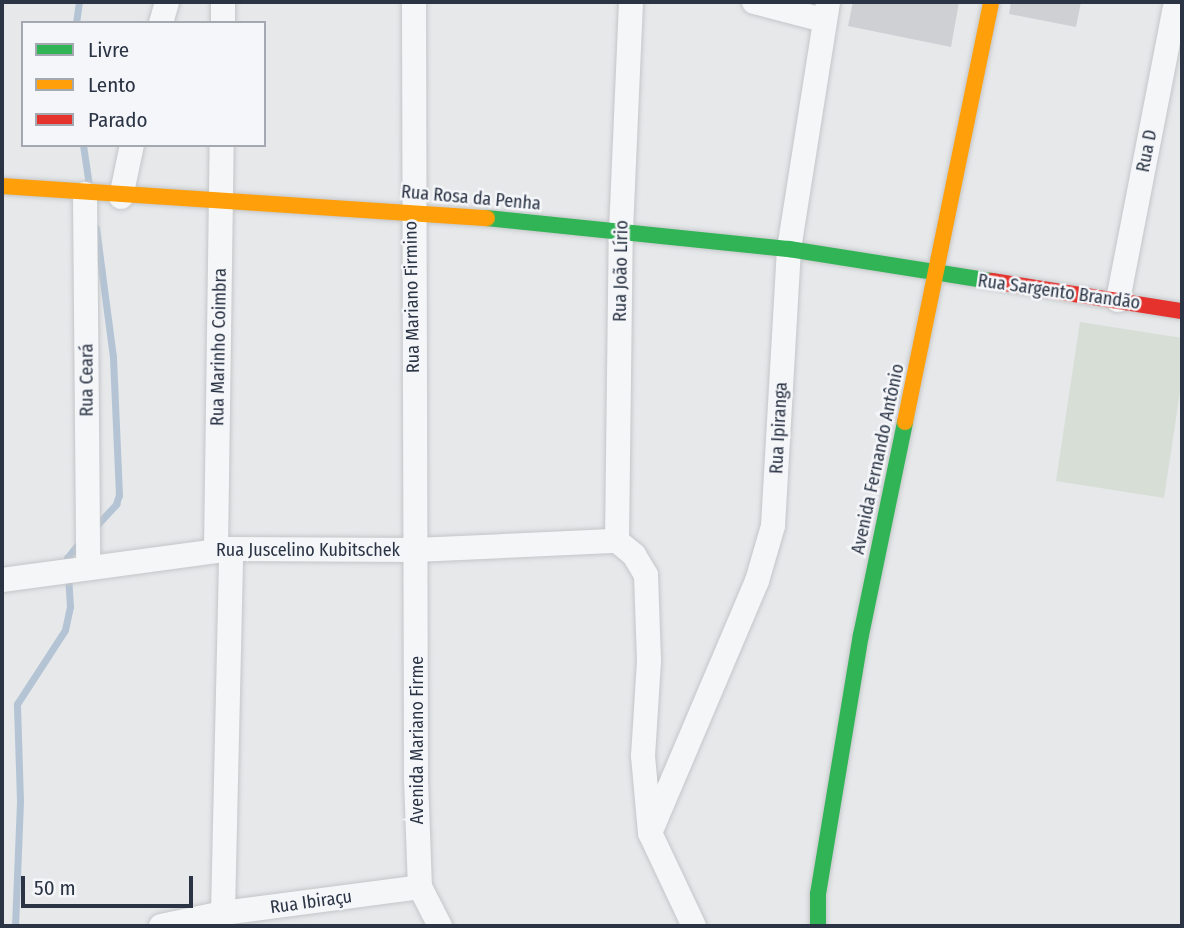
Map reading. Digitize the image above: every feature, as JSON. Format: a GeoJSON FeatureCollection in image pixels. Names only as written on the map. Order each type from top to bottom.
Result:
{"type":"FeatureCollection","features":[{"type":"Feature","properties":{"kind":"street"},"geometry":{"type":"LineString","coordinates":[[162,21],[167,2]]}},
{"type":"Feature","properties":{"kind":"street"},"geometry":{"type":"LineString","coordinates":[[223,2],[223,21]]}},
{"type":"Feature","properties":{"kind":"street","name":"Rua Mariano Firmino"},"geometry":{"type":"LineString","coordinates":[[414,2],[411,211],[415,550]]}},
{"type":"Feature","properties":{"kind":"street","name":"Rua João Lírio"},"geometry":{"type":"LineString","coordinates":[[617,541],[621,231],[631,2]]}},
{"type":"Feature","properties":{"kind":"street"},"geometry":{"type":"LineString","coordinates":[[754,2],[825,11]]}},
{"type":"Feature","properties":{"kind":"street","name":"Avenida Fernando Antônio"},"geometry":{"type":"LineString","coordinates":[[818,926],[818,894],[861,635],[991,2]]}},
{"type":"Feature","properties":{"kind":"street","name":"Rua D"},"geometry":{"type":"LineString","coordinates":[[1118,300],[1176,2]]}},
{"type":"Feature","properties":{"kind":"street","name":"Rua Ipiranga"},"geometry":{"type":"LineString","coordinates":[[650,834],[768,550],[773,526],[789,249],[825,11]]}},
{"type":"Feature","properties":{"kind":"street"},"geometry":{"type":"LineString","coordinates":[[121,197],[132,147]]}},
{"type":"Feature","properties":{"kind":"street","name":"Rua Marinho Coimbra"},"geometry":{"type":"LineString","coordinates":[[222,147],[223,913]]}},
{"type":"Feature","properties":{"kind":"street","name":"Rua Rosa da Penha"},"geometry":{"type":"LineString","coordinates":[[2,186],[121,197],[411,211],[621,231],[789,249],[935,275]]}},
{"type":"Feature","properties":{"kind":"street","name":"Rua Ceará"},"geometry":{"type":"LineString","coordinates":[[85,194],[88,565]]}},
{"type":"Feature","properties":{"kind":"street","name":"Rua Sargento Brandão"},"geometry":{"type":"LineString","coordinates":[[935,275],[1182,311]]}},
{"type":"Feature","properties":{"kind":"street"},"geometry":{"type":"LineString","coordinates":[[617,541],[634,555],[646,575],[649,661],[643,756],[650,834],[694,926]]}},
{"type":"Feature","properties":{"kind":"street","name":"Rua Juscelino Kubitschek"},"geometry":{"type":"LineString","coordinates":[[2,580],[88,565],[223,549],[415,550],[617,541]]}},
{"type":"Feature","properties":{"kind":"street","name":"Avenida Mariano Firme"},"geometry":{"type":"LineString","coordinates":[[415,550],[420,887],[440,926]]}},
{"type":"Feature","properties":{"kind":"street","name":"Rua Ibiraçu"},"geometry":{"type":"LineString","coordinates":[[161,926],[223,913],[420,887]]}},
{"type":"Feature","properties":{"kind":"shaded area"},"geometry":{"type":"Polygon","coordinates":[[[1080,322],[1182,338],[1182,378],[1164,498],[1056,481],[1080,322]]]}},
{"type":"Feature","properties":{"kind":"building"},"geometry":{"type":"Polygon","coordinates":[[[853,2],[959,2],[951,47],[848,26],[853,2]]]}},
{"type":"Feature","properties":{"kind":"building"},"geometry":{"type":"Polygon","coordinates":[[[1011,2],[1081,2],[1076,27],[1009,14],[1011,2]]]}},
{"type":"Feature","properties":{"kind":"waterway"},"geometry":{"type":"LineString","coordinates":[[76,21],[79,2]]}},
{"type":"Feature","properties":{"kind":"waterway"},"geometry":{"type":"LineString","coordinates":[[83,147],[89,185]]}},
{"type":"Feature","properties":{"kind":"waterway"},"geometry":{"type":"LineString","coordinates":[[94,528],[116,504],[119,495],[113,357],[96,228]]}},
{"type":"Feature","properties":{"kind":"waterway"},"geometry":{"type":"LineString","coordinates":[[15,926],[20,801],[17,704],[65,630],[70,607],[67,558],[81,541]]}},
{"type":"Feature","properties":{"kind":"traffic: fast"},"geometry":{"type":"LineString","coordinates":[[487,218],[789,249],[992,281]]}},
{"type":"Feature","properties":{"kind":"traffic: fast"},"geometry":{"type":"LineString","coordinates":[[818,926],[818,894],[861,635],[905,422]]}},
{"type":"Feature","properties":{"kind":"traffic: slow"},"geometry":{"type":"LineString","coordinates":[[905,422],[991,2]]}},
{"type":"Feature","properties":{"kind":"traffic: slow"},"geometry":{"type":"LineString","coordinates":[[2,186],[487,218]]}},
{"type":"Feature","properties":{"kind":"traffic: jam"},"geometry":{"type":"LineString","coordinates":[[992,281],[1182,311]]}}]}
